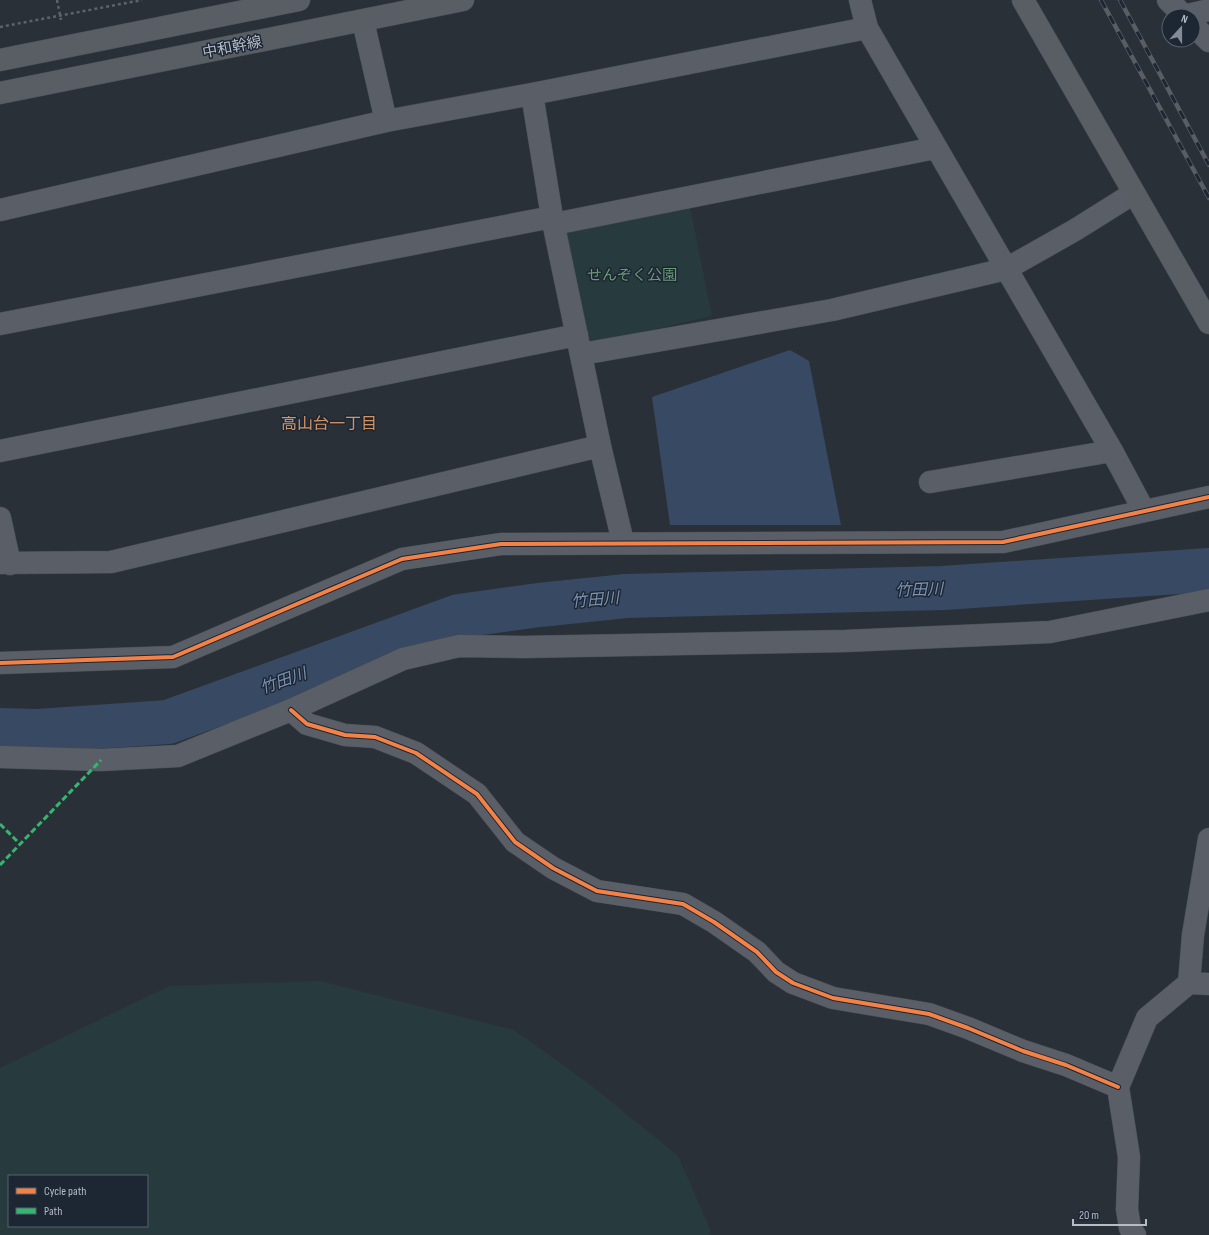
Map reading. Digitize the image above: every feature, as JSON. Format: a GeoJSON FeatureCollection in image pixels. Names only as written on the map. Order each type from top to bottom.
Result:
{"type":"FeatureCollection","features":[{"type":"Feature","properties":{"kind":"main road"},"geometry":{"type":"LineString","coordinates":[[0,60],[299,0]]}},
{"type":"Feature","properties":{"kind":"main road","name":"中和幹線"},"geometry":{"type":"LineString","coordinates":[[0,93],[463,0]]}},
{"type":"Feature","properties":{"kind":"main road"},"geometry":{"type":"LineString","coordinates":[[1023,0],[1209,322]]}},
{"type":"Feature","properties":{"kind":"street"},"geometry":{"type":"LineString","coordinates":[[860,0],[867,28],[1112,451],[1144,511]]}},
{"type":"Feature","properties":{"kind":"street"},"geometry":{"type":"LineString","coordinates":[[1168,0],[1176,8]]}},
{"type":"Feature","properties":{"kind":"street"},"geometry":{"type":"LineString","coordinates":[[363,21],[386,121]]}},
{"type":"Feature","properties":{"kind":"street"},"geometry":{"type":"LineString","coordinates":[[0,210],[386,121],[532,94],[867,28]]}},
{"type":"Feature","properties":{"kind":"street"},"geometry":{"type":"LineString","coordinates":[[1201,33],[1209,41]]}},
{"type":"Feature","properties":{"kind":"street"},"geometry":{"type":"LineString","coordinates":[[532,94],[553,220],[600,446],[623,542]]}},
{"type":"Feature","properties":{"kind":"street"},"geometry":{"type":"LineString","coordinates":[[0,324],[936,148]]}},
{"type":"Feature","properties":{"kind":"street"},"geometry":{"type":"LineString","coordinates":[[0,451],[579,344],[832,310],[1006,269],[1075,230],[1134,192]]}},
{"type":"Feature","properties":{"kind":"street"},"geometry":{"type":"LineString","coordinates":[[0,518],[5,564],[111,562],[600,446]]}},
{"type":"Feature","properties":{"kind":"street"},"geometry":{"type":"LineString","coordinates":[[930,482],[1112,451]]}},
{"type":"Feature","properties":{"kind":"street"},"geometry":{"type":"LineString","coordinates":[[0,664],[173,657],[402,559],[501,544],[623,542],[1003,542],[1209,497]]}},
{"type":"Feature","properties":{"kind":"street"},"geometry":{"type":"LineString","coordinates":[[0,757],[101,760],[178,756],[291,710],[403,659],[459,646],[523,647],[838,641],[1050,632],[1209,600]]}},
{"type":"Feature","properties":{"kind":"street"},"geometry":{"type":"LineString","coordinates":[[291,710],[307,724],[346,735],[375,737],[416,753],[477,794],[515,842],[553,868],[597,892],[683,904],[714,922],[757,952],[776,972],[793,983],[833,998],[929,1014],[968,1028],[1023,1051],[1066,1065],[1118,1087]]}},
{"type":"Feature","properties":{"kind":"street"},"geometry":{"type":"LineString","coordinates":[[1135,1235],[1130,1228],[1127,1209],[1129,1157],[1118,1087],[1147,1018],[1199,983],[1193,936],[1209,839]]}},
{"type":"Feature","properties":{"kind":"path"},"geometry":{"type":"LineString","coordinates":[[57,0],[61,20]]}},
{"type":"Feature","properties":{"kind":"path"},"geometry":{"type":"LineString","coordinates":[[0,27],[142,0]]}},
{"type":"Feature","properties":{"kind":"green space","name":"せんぞく公園"},"geometry":{"type":"Polygon","coordinates":[[[690,206],[712,316],[586,345],[562,228],[690,206]]]}},
{"type":"Feature","properties":{"kind":"green space"},"geometry":{"type":"Polygon","coordinates":[[[320,981],[514,1030],[592,1086],[678,1156],[711,1231],[709,1235],[0,1235],[0,1068],[169,986],[320,981]]]}},
{"type":"Feature","properties":{"kind":"water"},"geometry":{"type":"Polygon","coordinates":[[[790,350],[809,361],[841,525],[670,525],[652,397],[790,350]]]}},
{"type":"Feature","properties":{"kind":"waterway","name":"竹田川"},"geometry":{"type":"LineString","coordinates":[[0,730],[38,731],[168,722],[459,616],[539,605],[626,596],[943,588],[1209,570]]}},
{"type":"Feature","properties":{"kind":"railway"},"geometry":{"type":"LineString","coordinates":[[1101,0],[1209,198]]}},
{"type":"Feature","properties":{"kind":"railway"},"geometry":{"type":"LineString","coordinates":[[1120,0],[1209,165]]}},
{"type":"Feature","properties":{"kind":"marked path"},"geometry":{"type":"LineString","coordinates":[[0,865],[101,760]]}},
{"type":"Feature","properties":{"kind":"marked path"},"geometry":{"type":"LineString","coordinates":[[0,824],[20,844]]}},
{"type":"Feature","properties":{"kind":"cycle path"},"geometry":{"type":"LineString","coordinates":[[0,663],[173,657],[402,559],[501,544],[1003,542],[1209,497]]}},
{"type":"Feature","properties":{"kind":"cycle path"},"geometry":{"type":"LineString","coordinates":[[291,710],[307,724],[345,735],[375,737],[416,753],[477,794],[515,842],[553,868],[597,891],[683,904],[714,922],[757,952],[776,972],[793,983],[833,998],[929,1014],[968,1028],[1023,1051],[1066,1065],[1118,1087]]}},
{"type":"Feature","properties":{"kind":"district","name":"高山台一丁目"},"geometry":{"type":"Point","coordinates":[329,423]}}]}
